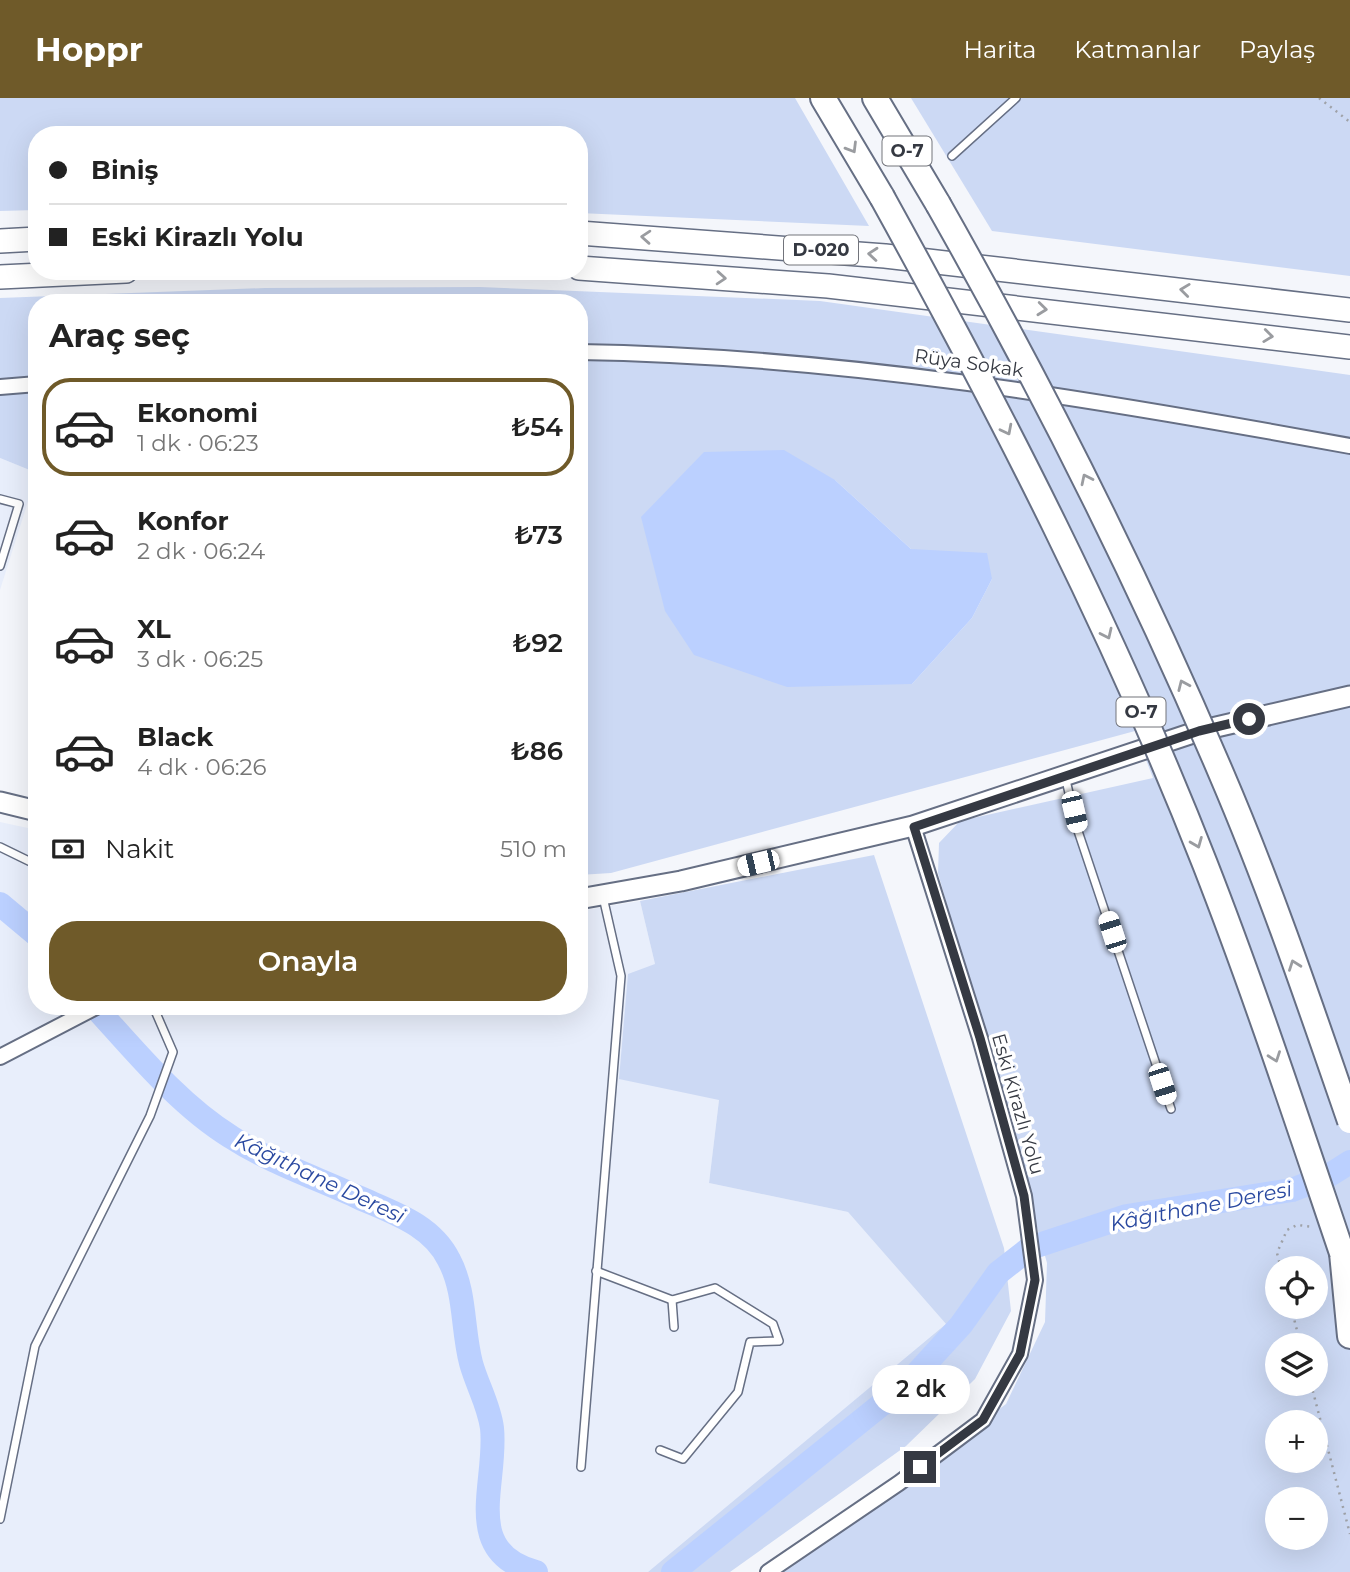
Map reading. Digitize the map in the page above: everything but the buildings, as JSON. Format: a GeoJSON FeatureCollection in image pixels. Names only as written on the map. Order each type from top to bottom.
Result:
{"type":"FeatureCollection","features":[{"type":"Feature","properties":{"kind":"highway","name":"O-7"},"geometry":{"type":"LineString","coordinates":[[823,98],[882,197],[980,377],[1068,549],[1127,678],[1205,865],[1290,1098],[1350,1279]]}},
{"type":"Feature","properties":{"kind":"highway","name":"O-7"},"geometry":{"type":"LineString","coordinates":[[875,98],[1002,316],[1080,466],[1176,670],[1253,852],[1350,1121]]}},
{"type":"Feature","properties":{"kind":"highway","name":"D-020"},"geometry":{"type":"LineString","coordinates":[[588,234],[885,256],[1350,310]]}},
{"type":"Feature","properties":{"kind":"highway"},"geometry":{"type":"LineString","coordinates":[[0,241],[28,239]]}},
{"type":"Feature","properties":{"kind":"highway","name":"D-020"},"geometry":{"type":"LineString","coordinates":[[588,269],[828,286],[1350,347]]}},
{"type":"Feature","properties":{"kind":"highway"},"geometry":{"type":"LineString","coordinates":[[0,277],[28,276]]}},
{"type":"Feature","properties":{"kind":"highway"},"geometry":{"type":"LineString","coordinates":[[1302,341],[1350,358]]}},
{"type":"Feature","properties":{"kind":"highway"},"geometry":{"type":"LineString","coordinates":[[1342,1253],[1350,1336]]}},
{"type":"Feature","properties":{"kind":"main road"},"geometry":{"type":"LineString","coordinates":[[588,898],[914,827],[1199,731],[1350,696]]}},
{"type":"Feature","properties":{"kind":"main road"},"geometry":{"type":"LineString","coordinates":[[0,802],[28,809]]}},
{"type":"Feature","properties":{"kind":"street","name":"Rüya Sokak"},"geometry":{"type":"LineString","coordinates":[[588,352],[695,354],[843,366],[1093,401],[1350,446]]}},
{"type":"Feature","properties":{"kind":"street"},"geometry":{"type":"LineString","coordinates":[[0,387],[28,385]]}},
{"type":"Feature","properties":{"kind":"street","name":"Eski Kirazlı Yolu"},"geometry":{"type":"LineString","coordinates":[[768,1572],[900,1483],[983,1420],[1020,1354],[1035,1280],[1030,1227],[980,1038],[914,827]]}},
{"type":"Feature","properties":{"kind":"street"},"geometry":{"type":"LineString","coordinates":[[0,1057],[81,1015]]}},
{"type":"Feature","properties":{"kind":"lane"},"geometry":{"type":"LineString","coordinates":[[952,156],[1016,98]]}},
{"type":"Feature","properties":{"kind":"lane"},"geometry":{"type":"LineString","coordinates":[[0,499],[19,504],[0,566]]}},
{"type":"Feature","properties":{"kind":"lane"},"geometry":{"type":"LineString","coordinates":[[1065,775],[1078,831],[1171,1109]]}},
{"type":"Feature","properties":{"kind":"lane"},"geometry":{"type":"LineString","coordinates":[[0,847],[28,861]]}},
{"type":"Feature","properties":{"kind":"lane"},"geometry":{"type":"LineString","coordinates":[[581,1467],[621,975],[603,896]]}},
{"type":"Feature","properties":{"kind":"lane"},"geometry":{"type":"LineString","coordinates":[[0,1518],[35,1346],[150,1116],[173,1052],[157,1015]]}},
{"type":"Feature","properties":{"kind":"lane"},"geometry":{"type":"LineString","coordinates":[[596,1270],[672,1300],[715,1287],[772,1324],[779,1341],[750,1342],[738,1392],[682,1458],[660,1450]]}},
{"type":"Feature","properties":{"kind":"lane"},"geometry":{"type":"LineString","coordinates":[[672,1300],[674,1327]]}},
{"type":"Feature","properties":{"kind":"path"},"geometry":{"type":"LineString","coordinates":[[1319,98],[1350,122]]}},
{"type":"Feature","properties":{"kind":"path"},"geometry":{"type":"LineString","coordinates":[[1278,1256],[1280,1238],[1287,1230],[1297,1225],[1324,1228]]}},
{"type":"Feature","properties":{"kind":"path"},"geometry":{"type":"LineString","coordinates":[[1314,1396],[1350,1534]]}},
{"type":"Feature","properties":{"kind":"shaded area"},"geometry":{"type":"Polygon","coordinates":[[[0,98],[795,98],[869,226],[588,213],[588,126],[28,126],[28,210],[0,211],[0,98]]]}},
{"type":"Feature","properties":{"kind":"shaded area"},"geometry":{"type":"Polygon","coordinates":[[[911,98],[1350,98],[1350,276],[992,231],[911,98]]]}},
{"type":"Feature","properties":{"kind":"shaded area"},"geometry":{"type":"Polygon","coordinates":[[[480,287],[820,301],[1350,375],[1350,1572],[784,1572],[1006,1404],[1045,1322],[1047,1263],[938,873],[939,843],[960,821],[1153,778],[1135,731],[611,873],[588,874],[588,294],[106,294],[265,288],[480,287]],[[835,480],[912,684],[972,618],[992,579],[911,549],[835,480]]]}},
{"type":"Feature","properties":{"kind":"shaded area"},"geometry":{"type":"Polygon","coordinates":[[[28,297],[28,469],[0,458],[0,298],[28,297]]]}},
{"type":"Feature","properties":{"kind":"shaded area"},"geometry":{"type":"Polygon","coordinates":[[[0,458],[28,469],[28,501],[0,590],[0,458]]]}},
{"type":"Feature","properties":{"kind":"shaded area"},"geometry":{"type":"Polygon","coordinates":[[[0,822],[28,828],[28,1015],[588,1015],[588,910],[640,901],[655,964],[719,1100],[709,1183],[848,1212],[946,1324],[911,1363],[648,1572],[0,1572],[0,822]]]}},
{"type":"Feature","properties":{"kind":"shaded area"},"geometry":{"type":"Polygon","coordinates":[[[874,855],[1004,1248],[1011,1311],[975,1379],[906,1446],[730,1572],[648,1572],[946,1324],[848,1212],[709,1183],[719,1100],[619,1079],[628,974],[655,964],[640,901],[874,855]]]}},
{"type":"Feature","properties":{"kind":"water"},"geometry":{"type":"Polygon","coordinates":[[[784,450],[835,480],[911,549],[987,553],[992,579],[972,618],[912,684],[787,687],[694,655],[665,611],[641,517],[704,452],[784,450]]]}},
{"type":"Feature","properties":{"kind":"waterway","name":"Kâğıthane Deresi"},"geometry":{"type":"LineString","coordinates":[[0,904],[28,927]]}},
{"type":"Feature","properties":{"kind":"waterway","name":"Kâğıthane Deresi"},"geometry":{"type":"LineString","coordinates":[[102,1015],[158,1076],[212,1124],[262,1155],[411,1222],[442,1248],[458,1285],[471,1363],[492,1428],[488,1513],[490,1532],[498,1549],[513,1562],[536,1572]]}},
{"type":"Feature","properties":{"kind":"waterway","name":"Kâğıthane Deresi"},"geometry":{"type":"LineString","coordinates":[[673,1572],[907,1384],[961,1325],[998,1273],[1030,1248],[1127,1216],[1292,1190],[1328,1176],[1350,1162]]}},
{"type":"Feature","properties":{"kind":"route"},"geometry":{"type":"LineString","coordinates":[[920,1467],[983,1420],[1020,1354],[1035,1280],[1024,1196],[980,1038],[914,827],[1199,731],[1249,719]]}}]}
